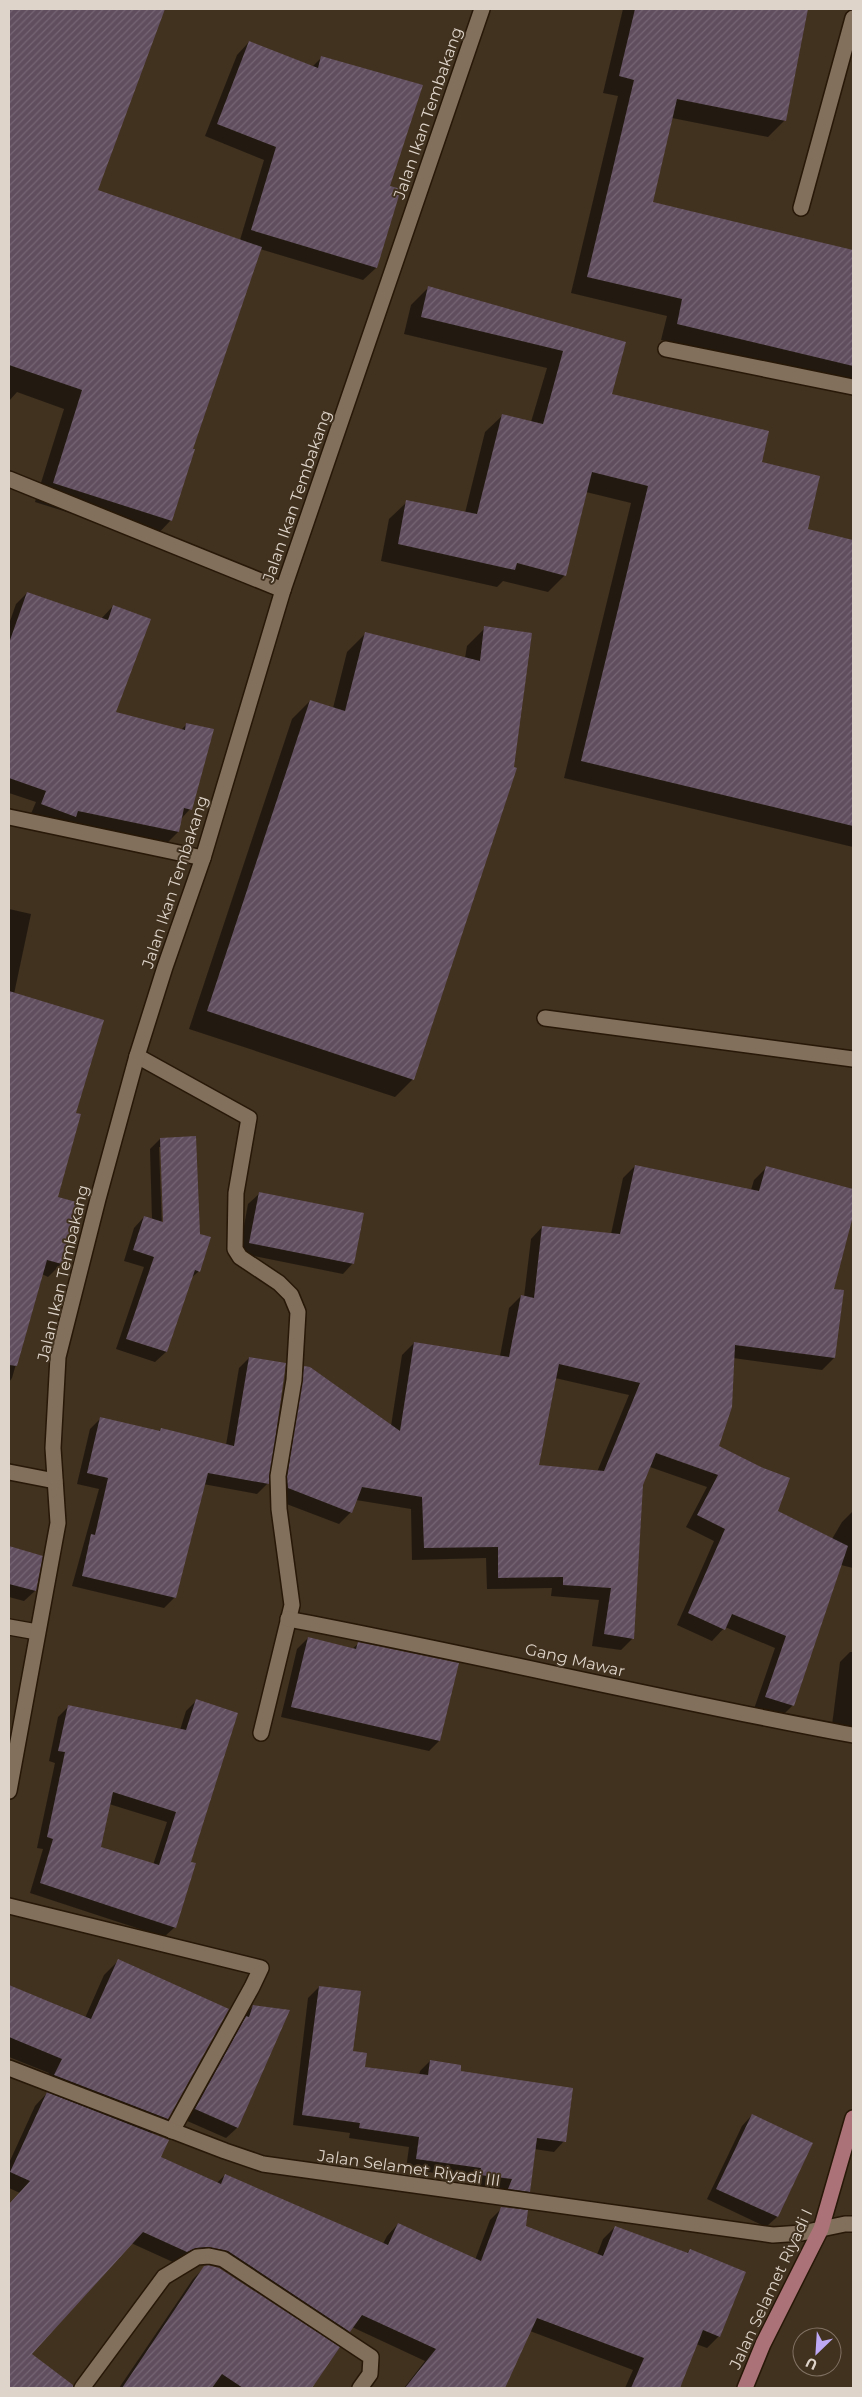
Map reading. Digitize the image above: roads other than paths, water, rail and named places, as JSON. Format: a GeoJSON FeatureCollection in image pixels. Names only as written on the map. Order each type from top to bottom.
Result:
{"type":"FeatureCollection","features":[{"type":"Feature","properties":{"kind":"main road","name":"Jalan Selamet Riyadi I"},"geometry":{"type":"LineString","coordinates":[[745,2388],[763,2344],[821,2229],[853,2118]]}},
{"type":"Feature","properties":{"kind":"street","name":"Jalan Ikan Tembakang"},"geometry":{"type":"LineString","coordinates":[[9,1791],[11,1757],[58,1523],[53,1448],[58,1357],[137,1056],[165,967],[203,858],[283,590],[482,9]]}},
{"type":"Feature","properties":{"kind":"street"},"geometry":{"type":"LineString","coordinates":[[801,208],[853,18]]}},
{"type":"Feature","properties":{"kind":"street"},"geometry":{"type":"LineString","coordinates":[[666,349],[853,387]]}},
{"type":"Feature","properties":{"kind":"street"},"geometry":{"type":"LineString","coordinates":[[9,479],[283,590]]}},
{"type":"Feature","properties":{"kind":"street"},"geometry":{"type":"LineString","coordinates":[[9,817],[203,858]]}},
{"type":"Feature","properties":{"kind":"street"},"geometry":{"type":"LineString","coordinates":[[545,1018],[853,1059]]}},
{"type":"Feature","properties":{"kind":"street"},"geometry":{"type":"LineString","coordinates":[[137,1056],[249,1118],[236,1193],[235,1249],[240,1257],[279,1283],[291,1295],[298,1312],[294,1380],[278,1476],[280,1509],[292,1605],[261,1734]]}},
{"type":"Feature","properties":{"kind":"street"},"geometry":{"type":"LineString","coordinates":[[9,1472],[55,1481]]}},
{"type":"Feature","properties":{"kind":"street","name":"Gang Mawar"},"geometry":{"type":"LineString","coordinates":[[288,1619],[439,1647],[722,1711],[853,1735]]}},
{"type":"Feature","properties":{"kind":"street"},"geometry":{"type":"LineString","coordinates":[[9,1627],[37,1632]]}},
{"type":"Feature","properties":{"kind":"street"},"geometry":{"type":"LineString","coordinates":[[9,1906],[260,1968],[252,1987],[172,2131]]}},
{"type":"Feature","properties":{"kind":"street","name":"Jalan Selamet Riyadi III"},"geometry":{"type":"LineString","coordinates":[[9,2068],[263,2164],[773,2235],[802,2233],[853,2224]]}},
{"type":"Feature","properties":{"kind":"street"},"geometry":{"type":"LineString","coordinates":[[82,2388],[164,2277],[197,2257],[209,2256],[223,2259],[371,2357],[370,2374],[360,2388]]}}]}
